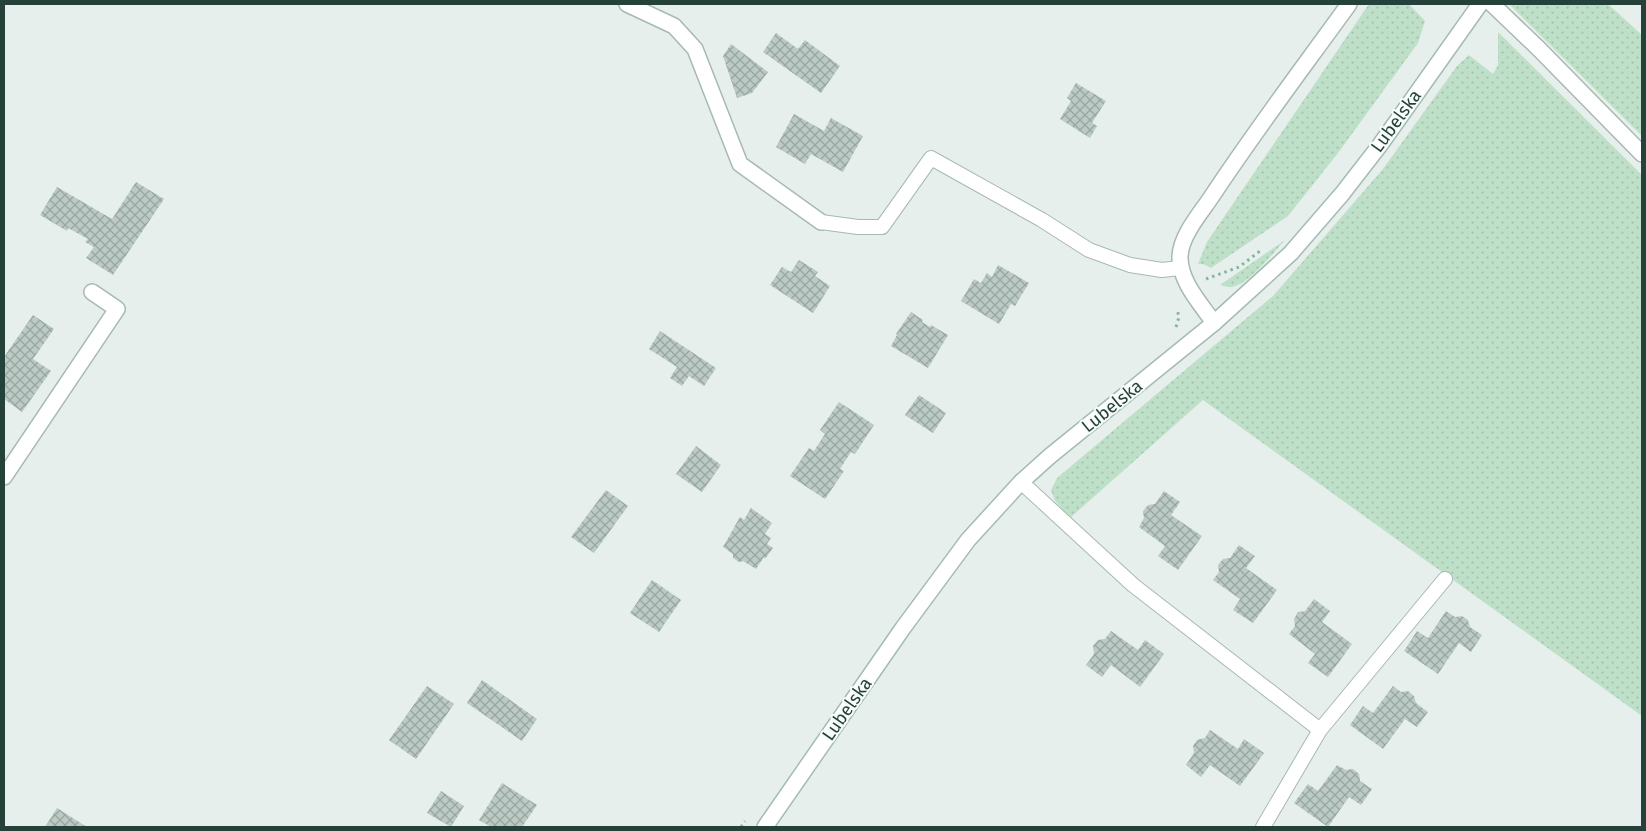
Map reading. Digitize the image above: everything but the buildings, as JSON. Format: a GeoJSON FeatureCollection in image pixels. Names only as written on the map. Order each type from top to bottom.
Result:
{"type":"FeatureCollection","features":[{"type":"Feature","properties":{"kind":"street"},"geometry":{"type":"LineString","coordinates":[[627,4],[674,26],[696,49],[740,164],[821,222]]}},
{"type":"Feature","properties":{"kind":"street"},"geometry":{"type":"LineString","coordinates":[[1214,323],[1188,284],[1180,268],[1180,254],[1186,238],[1224,177],[1349,4]]}},
{"type":"Feature","properties":{"kind":"street","name":"Lubelska"},"geometry":{"type":"LineString","coordinates":[[765,827],[897,636],[968,540],[1021,482],[1266,278],[1313,229],[1380,145],[1480,4]]}},
{"type":"Feature","properties":{"kind":"street"},"geometry":{"type":"LineString","coordinates":[[1492,4],[1642,154]]}},
{"type":"Feature","properties":{"kind":"street"},"geometry":{"type":"LineString","coordinates":[[4,478],[117,309],[92,292]]}},
{"type":"Feature","properties":{"kind":"lane"},"geometry":{"type":"LineString","coordinates":[[821,222],[858,227],[882,227],[931,158],[1042,220],[1089,250],[1130,265],[1162,270],[1180,268]]}},
{"type":"Feature","properties":{"kind":"lane"},"geometry":{"type":"LineString","coordinates":[[1021,482],[1133,585],[1320,730]]}},
{"type":"Feature","properties":{"kind":"lane"},"geometry":{"type":"LineString","coordinates":[[1263,827],[1320,730],[1445,579]]}},
{"type":"Feature","properties":{"kind":"path"},"geometry":{"type":"LineString","coordinates":[[1188,284],[1239,267],[1263,249]]}},
{"type":"Feature","properties":{"kind":"green space"},"geometry":{"type":"Polygon","coordinates":[[[1369,4],[1409,4],[1425,21],[1418,43],[1338,153],[1288,216],[1211,268],[1198,264],[1207,242],[1369,4]]]}},
{"type":"Feature","properties":{"kind":"green space"},"geometry":{"type":"Polygon","coordinates":[[[1509,4],[1608,4],[1642,35],[1642,136],[1509,4]]]}},
{"type":"Feature","properties":{"kind":"green space"},"geometry":{"type":"Polygon","coordinates":[[[1498,32],[1642,175],[1642,716],[1203,400],[1070,518],[1055,501],[1051,490],[1057,478],[1273,296],[1383,169],[1457,66],[1469,55],[1493,74],[1498,65],[1498,32]]]}},
{"type":"Feature","properties":{"kind":"green space"},"geometry":{"type":"Polygon","coordinates":[[[1285,240],[1253,274],[1239,285],[1228,287],[1220,285],[1285,240]]]}}]}
